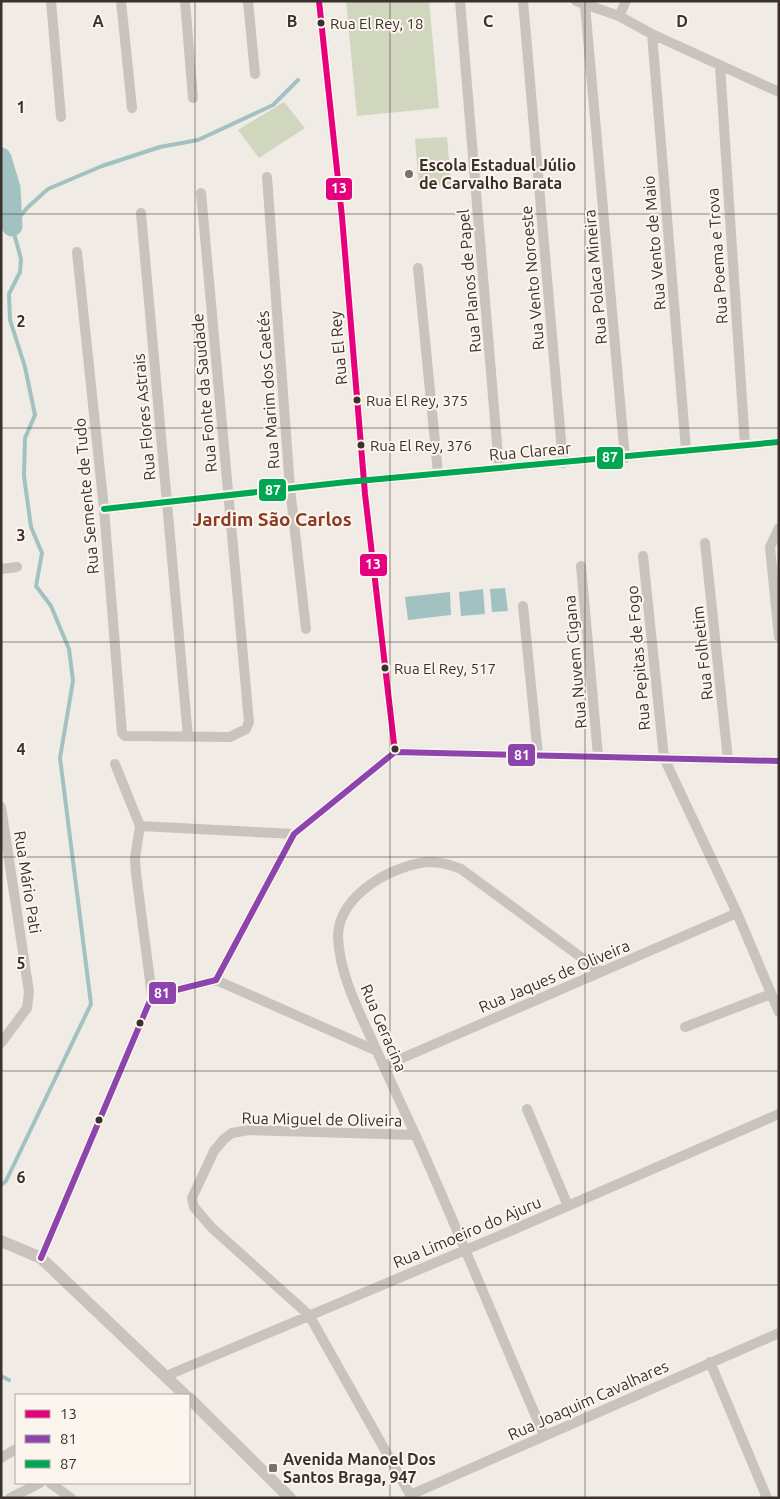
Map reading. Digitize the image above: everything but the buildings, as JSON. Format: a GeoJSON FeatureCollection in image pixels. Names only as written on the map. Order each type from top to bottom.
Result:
{"type":"FeatureCollection","features":[{"type":"Feature","properties":{"kind":"street"},"geometry":{"type":"LineString","coordinates":[[51,1],[61,117]]}},
{"type":"Feature","properties":{"kind":"street"},"geometry":{"type":"LineString","coordinates":[[121,1],[132,108]]}},
{"type":"Feature","properties":{"kind":"street"},"geometry":{"type":"LineString","coordinates":[[185,1],[192,98]]}},
{"type":"Feature","properties":{"kind":"street"},"geometry":{"type":"LineString","coordinates":[[248,1],[254,74]]}},
{"type":"Feature","properties":{"kind":"street","name":"Rua El Rey"},"geometry":{"type":"LineString","coordinates":[[319,1],[342,217],[364,480],[395,752]]}},
{"type":"Feature","properties":{"kind":"street","name":"Rua Planos de Papel"},"geometry":{"type":"LineString","coordinates":[[460,1],[499,468]]}},
{"type":"Feature","properties":{"kind":"street","name":"Rua Vento Noroeste"},"geometry":{"type":"LineString","coordinates":[[522,1],[563,463]]}},
{"type":"Feature","properties":{"kind":"street"},"geometry":{"type":"LineString","coordinates":[[619,16],[626,1]]}},
{"type":"Feature","properties":{"kind":"street"},"geometry":{"type":"LineString","coordinates":[[581,3],[619,16],[652,34],[779,92]]}},
{"type":"Feature","properties":{"kind":"street","name":"Rua Polaca Mineira"},"geometry":{"type":"LineString","coordinates":[[581,3],[625,458]]}},
{"type":"Feature","properties":{"kind":"street","name":"Rua Vento de Maio"},"geometry":{"type":"LineString","coordinates":[[652,34],[686,450]]}},
{"type":"Feature","properties":{"kind":"street","name":"Rua Poema e Trova"},"geometry":{"type":"LineString","coordinates":[[720,66],[745,445]]}},
{"type":"Feature","properties":{"kind":"street","name":"Rua Marim dos Caetés"},"geometry":{"type":"LineString","coordinates":[[267,177],[290,488],[306,630]]}},
{"type":"Feature","properties":{"kind":"street","name":"Rua Fonte da Saudade"},"geometry":{"type":"LineString","coordinates":[[188,737],[230,737],[239,735],[249,722],[201,194]]}},
{"type":"Feature","properties":{"kind":"street","name":"Rua Flores Astrais"},"geometry":{"type":"LineString","coordinates":[[141,213],[188,737]]}},
{"type":"Feature","properties":{"kind":"street","name":"Rua Semente de Tudo"},"geometry":{"type":"LineString","coordinates":[[76,252],[104,509],[122,733],[125,736],[188,737]]}},
{"type":"Feature","properties":{"kind":"street"},"geometry":{"type":"LineString","coordinates":[[418,268],[438,473]]}},
{"type":"Feature","properties":{"kind":"street","name":"Rua Clarear"},"geometry":{"type":"LineString","coordinates":[[104,509],[364,480],[625,458],[686,450],[779,442]]}},
{"type":"Feature","properties":{"kind":"street"},"geometry":{"type":"LineString","coordinates":[[779,528],[770,547],[779,636]]}},
{"type":"Feature","properties":{"kind":"street","name":"Rua Folhetim"},"geometry":{"type":"LineString","coordinates":[[705,543],[728,760]]}},
{"type":"Feature","properties":{"kind":"street","name":"Rua Pepitas de Fogo"},"geometry":{"type":"LineString","coordinates":[[643,556],[664,758],[737,913],[779,1012]]}},
{"type":"Feature","properties":{"kind":"street","name":"Rua Nuvem Cigana"},"geometry":{"type":"LineString","coordinates":[[581,566],[598,756]]}},
{"type":"Feature","properties":{"kind":"street"},"geometry":{"type":"LineString","coordinates":[[1,569],[17,567]]}},
{"type":"Feature","properties":{"kind":"street"},"geometry":{"type":"LineString","coordinates":[[524,606],[538,755]]}},
{"type":"Feature","properties":{"kind":"street"},"geometry":{"type":"LineString","coordinates":[[216,980],[294,834],[395,752],[779,761]]}},
{"type":"Feature","properties":{"kind":"street"},"geometry":{"type":"LineString","coordinates":[[41,1258],[152,996],[136,873],[140,826],[115,764]]}},
{"type":"Feature","properties":{"kind":"street","name":"Rua Mário Pati"},"geometry":{"type":"LineString","coordinates":[[1,807],[6,868],[29,992],[27,1008],[1,1043]]}},
{"type":"Feature","properties":{"kind":"street"},"geometry":{"type":"LineString","coordinates":[[140,826],[294,834]]}},
{"type":"Feature","properties":{"kind":"street","name":"Rua Geracina"},"geometry":{"type":"LineString","coordinates":[[544,1435],[415,1135],[356,1006],[342,962],[338,936],[340,923],[352,900],[370,884],[396,872],[429,862],[442,863],[461,868],[601,972]]}},
{"type":"Feature","properties":{"kind":"street","name":"Rua Jaques de Oliveira"},"geometry":{"type":"LineString","coordinates":[[384,1066],[737,913]]}},
{"type":"Feature","properties":{"kind":"street"},"geometry":{"type":"LineString","coordinates":[[152,996],[216,980],[377,1051]]}},
{"type":"Feature","properties":{"kind":"street"},"geometry":{"type":"LineString","coordinates":[[685,1027],[771,994]]}},
{"type":"Feature","properties":{"kind":"street"},"geometry":{"type":"LineString","coordinates":[[527,1109],[568,1206]]}},
{"type":"Feature","properties":{"kind":"street","name":"Rua Limoeiro do Ajuru"},"geometry":{"type":"LineString","coordinates":[[166,1376],[568,1206],[779,1114]]}},
{"type":"Feature","properties":{"kind":"street","name":"Rua Miguel de Oliveira"},"geometry":{"type":"LineString","coordinates":[[411,1496],[309,1315],[212,1228],[194,1207],[192,1198],[214,1151],[232,1133],[249,1130],[415,1135]]}},
{"type":"Feature","properties":{"kind":"street"},"geometry":{"type":"LineString","coordinates":[[1,1241],[41,1258],[185,1394]]}},
{"type":"Feature","properties":{"kind":"street","name":"Rua Joaquim Cavalhares"},"geometry":{"type":"LineString","coordinates":[[411,1496],[544,1435],[779,1333]]}},
{"type":"Feature","properties":{"kind":"street"},"geometry":{"type":"LineString","coordinates":[[710,1362],[767,1498]]}},
{"type":"Feature","properties":{"kind":"street"},"geometry":{"type":"LineString","coordinates":[[190,1399],[290,1498]]}},
{"type":"Feature","properties":{"kind":"street"},"geometry":{"type":"LineString","coordinates":[[1,1458],[14,1450]]}},
{"type":"Feature","properties":{"kind":"street"},"geometry":{"type":"LineString","coordinates":[[10,1498],[38,1484]]}},
{"type":"Feature","properties":{"kind":"street"},"geometry":{"type":"LineString","coordinates":[[51,1484],[71,1498]]}},
{"type":"Feature","properties":{"kind":"green space"},"geometry":{"type":"Polygon","coordinates":[[[346,1],[429,1],[439,108],[357,116],[346,1]]]}},
{"type":"Feature","properties":{"kind":"green space"},"geometry":{"type":"Polygon","coordinates":[[[284,102],[305,128],[259,158],[238,130],[284,102]]]}},
{"type":"Feature","properties":{"kind":"green space"},"geometry":{"type":"Polygon","coordinates":[[[447,137],[451,184],[419,187],[415,139],[447,137]]]}},
{"type":"Feature","properties":{"kind":"water"},"geometry":{"type":"Polygon","coordinates":[[[505,588],[508,611],[492,612],[490,589],[505,588]]]}},
{"type":"Feature","properties":{"kind":"water"},"geometry":{"type":"Polygon","coordinates":[[[483,589],[485,614],[461,616],[459,592],[483,589]]]}},
{"type":"Feature","properties":{"kind":"water"},"geometry":{"type":"Polygon","coordinates":[[[450,592],[451,615],[408,620],[405,597],[450,592]]]}},
{"type":"Feature","properties":{"kind":"waterway"},"geometry":{"type":"LineString","coordinates":[[1,1185],[6,1181],[91,1004],[60,758],[73,681],[69,649],[51,606],[36,586],[42,553],[31,527],[24,476],[25,438],[35,415],[25,367],[10,320],[9,294],[20,272],[21,259],[12,226],[28,207],[48,189],[102,166],[160,147],[198,140],[273,105],[298,80]]}},
{"type":"Feature","properties":{"kind":"waterway"},"geometry":{"type":"LineString","coordinates":[[1,158],[10,188],[12,226]]}},
{"type":"Feature","properties":{"kind":"waterway"},"geometry":{"type":"LineString","coordinates":[[1,1376],[9,1380]]}},
{"type":"Feature","properties":{"kind":"transit line","name":"13"},"geometry":{"type":"LineString","coordinates":[[319,1],[342,217],[365,494],[395,752]]}},
{"type":"Feature","properties":{"kind":"transit line","name":"87"},"geometry":{"type":"LineString","coordinates":[[104,509],[347,482],[779,442]]}},
{"type":"Feature","properties":{"kind":"transit line","name":"81"},"geometry":{"type":"LineString","coordinates":[[41,1258],[152,996],[216,980],[294,834],[395,752],[779,761]]}},
{"type":"Feature","properties":{"kind":"place","name":"Rua El Rey, 18"},"geometry":{"type":"Point","coordinates":[321,23]}},
{"type":"Feature","properties":{"kind":"place","name":"Escola Estadual Júlio de Carvalho Barata"},"geometry":{"type":"Point","coordinates":[409,174]}},
{"type":"Feature","properties":{"kind":"place","name":"Rua El Rey, 375"},"geometry":{"type":"Point","coordinates":[357,400]}},
{"type":"Feature","properties":{"kind":"place","name":"Rua El Rey, 376"},"geometry":{"type":"Point","coordinates":[361,445]}},
{"type":"Feature","properties":{"kind":"place","name":"Rua El Rey, 517"},"geometry":{"type":"Point","coordinates":[385,668]}},
{"type":"Feature","properties":{"kind":"place","name":"Avenida Manoel Dos Santos Braga, 947"},"geometry":{"type":"Point","coordinates":[273,1468]}},
{"type":"Feature","properties":{"kind":"district","name":"Jardim São Carlos"},"geometry":{"type":"Point","coordinates":[272,519]}}]}
